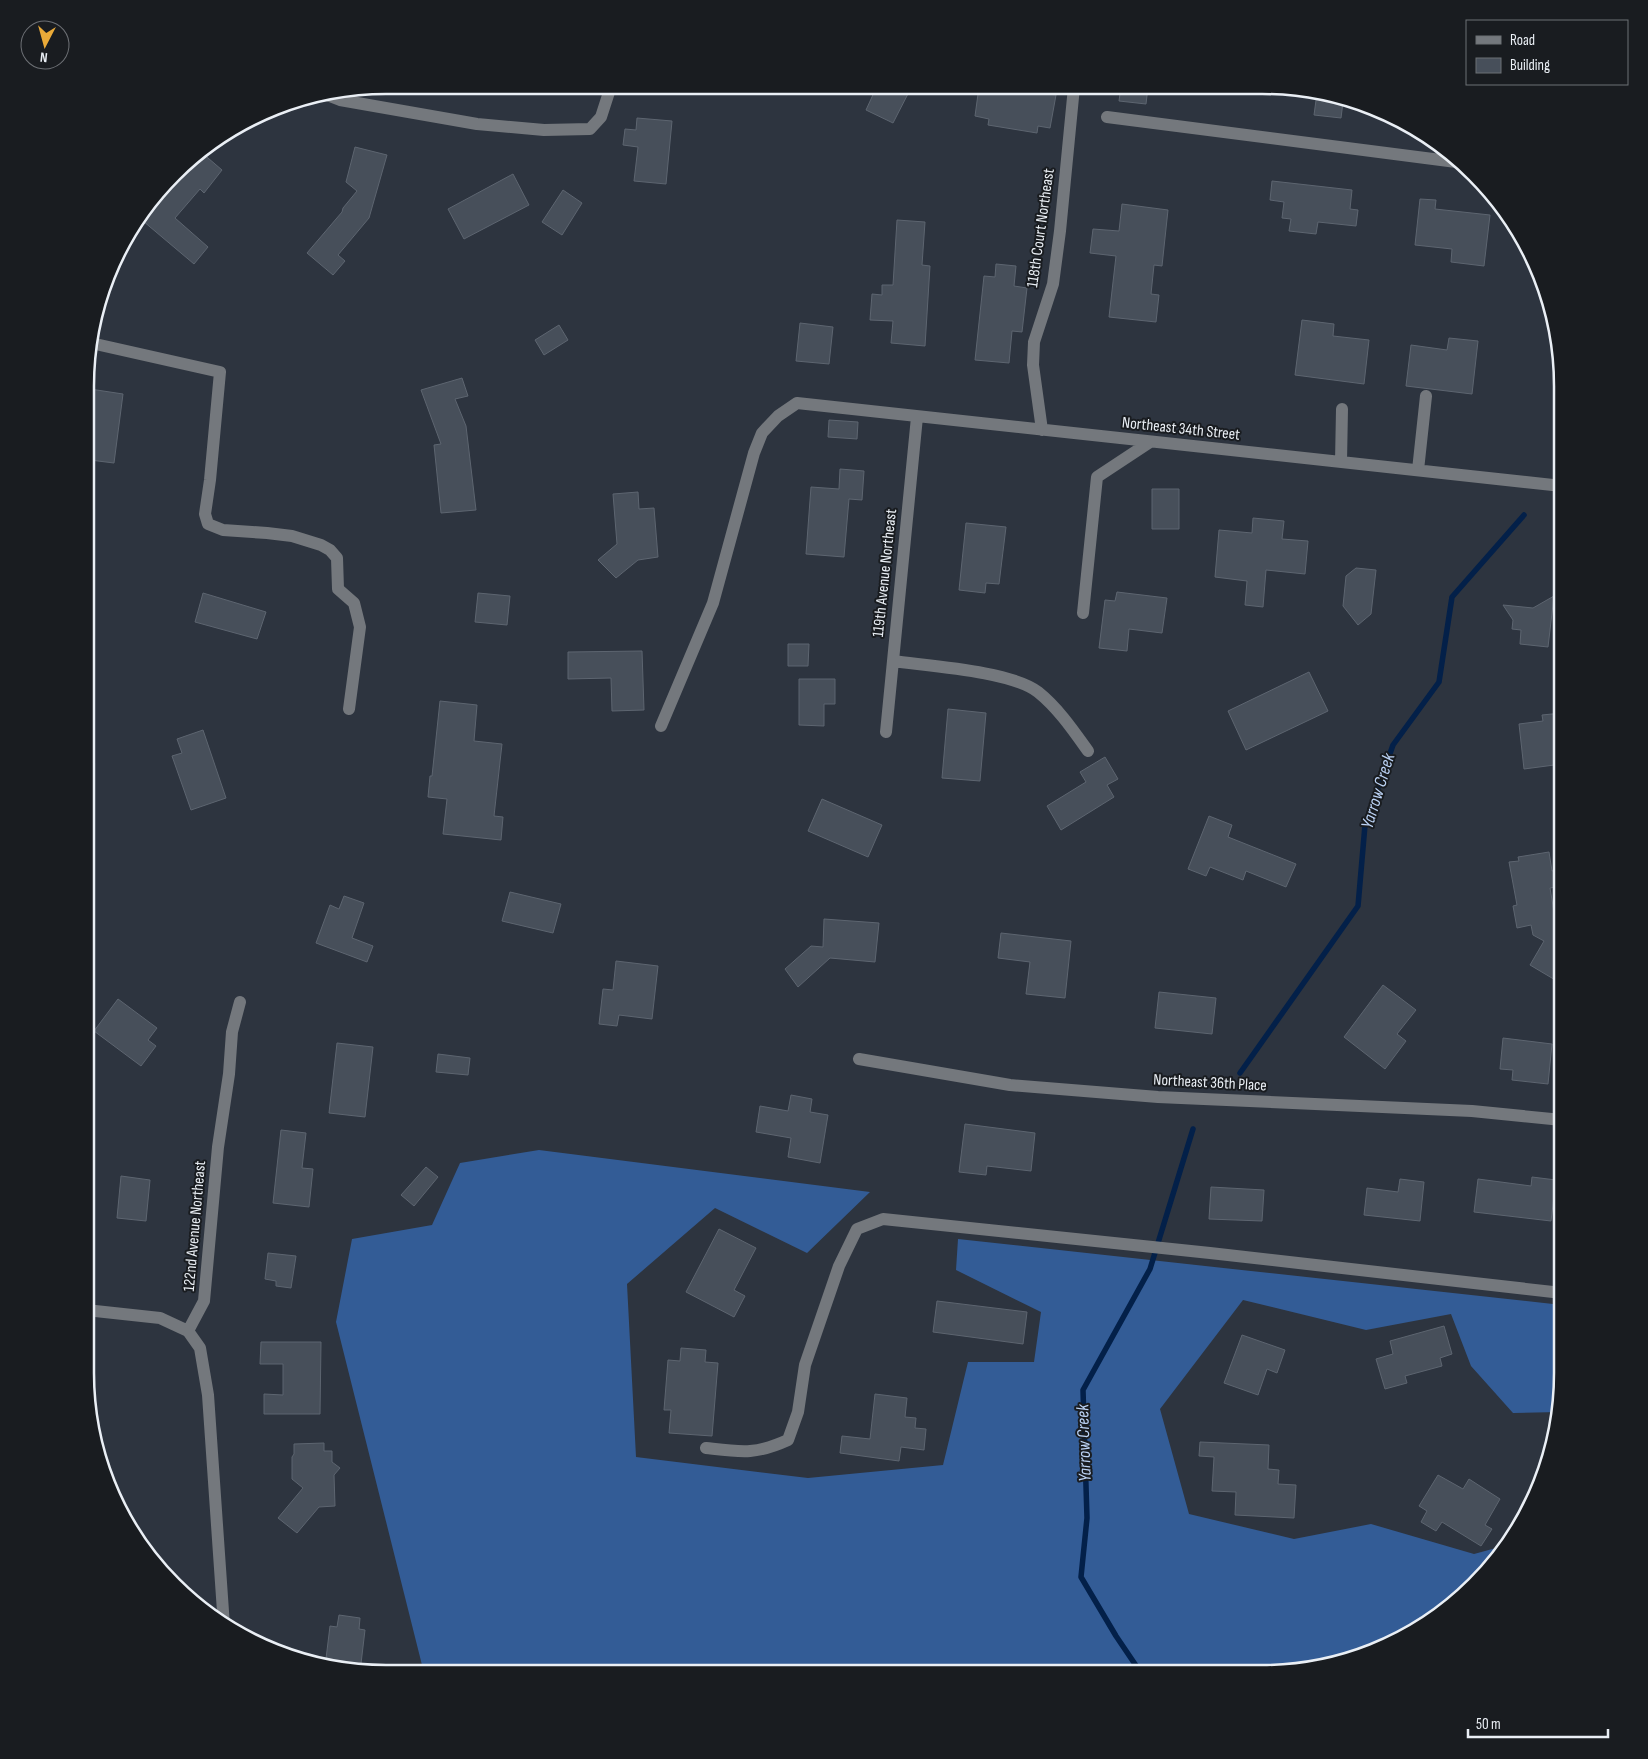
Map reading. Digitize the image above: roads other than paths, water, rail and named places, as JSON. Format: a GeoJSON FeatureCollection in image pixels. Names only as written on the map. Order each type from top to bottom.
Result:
{"type":"FeatureCollection","features":[{"type":"Feature","properties":{"kind":"street"},"geometry":{"type":"LineString","coordinates":[[335,98],[477,124],[544,130],[590,129],[601,117],[608,94]]}},
{"type":"Feature","properties":{"kind":"street","name":"118th Court Northeast"},"geometry":{"type":"LineString","coordinates":[[1042,430],[1033,364],[1034,342],[1053,284],[1073,94]]}},
{"type":"Feature","properties":{"kind":"street"},"geometry":{"type":"LineString","coordinates":[[1106,117],[1449,161]]}},
{"type":"Feature","properties":{"kind":"street"},"geometry":{"type":"LineString","coordinates":[[97,344],[220,372],[205,514],[208,524],[224,530],[292,536],[321,545],[330,550],[337,558],[338,589],[354,603],[360,627],[349,709]]}},
{"type":"Feature","properties":{"kind":"street"},"geometry":{"type":"LineString","coordinates":[[1418,470],[1426,396]]}},
{"type":"Feature","properties":{"kind":"street","name":"Northeast 34th Street"},"geometry":{"type":"LineString","coordinates":[[661,726],[713,603],[754,453],[762,433],[778,416],[797,403],[1554,485]]}},
{"type":"Feature","properties":{"kind":"street"},"geometry":{"type":"LineString","coordinates":[[1341,462],[1342,409]]}},
{"type":"Feature","properties":{"kind":"street","name":"119th Avenue Northeast"},"geometry":{"type":"LineString","coordinates":[[886,732],[917,417]]}},
{"type":"Feature","properties":{"kind":"street"},"geometry":{"type":"LineString","coordinates":[[1083,613],[1097,477],[1150,442]]}},
{"type":"Feature","properties":{"kind":"street"},"geometry":{"type":"LineString","coordinates":[[893,661],[997,676],[1023,684],[1036,691],[1051,704],[1088,750]]}},
{"type":"Feature","properties":{"kind":"street","name":"122nd Avenue Northeast"},"geometry":{"type":"LineString","coordinates":[[188,1331],[204,1301],[218,1147],[229,1074],[232,1032],[240,1002]]}},
{"type":"Feature","properties":{"kind":"street","name":"Northeast 36th Place"},"geometry":{"type":"LineString","coordinates":[[859,1059],[1020,1086],[1158,1098],[1472,1110],[1554,1119]]}},
{"type":"Feature","properties":{"kind":"street"},"geometry":{"type":"LineString","coordinates":[[706,1448],[747,1452],[770,1448],[788,1440],[798,1412],[805,1365],[839,1266],[857,1229],[883,1219],[1210,1253],[1554,1292]]}},
{"type":"Feature","properties":{"kind":"street"},"geometry":{"type":"LineString","coordinates":[[94,1311],[160,1318],[188,1331],[200,1348],[208,1395],[223,1616]]}},
{"type":"Feature","properties":{"kind":"waterway","name":"Yarrow Creek"},"geometry":{"type":"LineString","coordinates":[[1240,1073],[1358,906],[1365,825],[1393,745],[1439,682],[1452,597],[1524,515]]}},
{"type":"Feature","properties":{"kind":"waterway","name":"Yarrow Creek"},"geometry":{"type":"LineString","coordinates":[[1136,1665],[1081,1577],[1087,1518],[1083,1390],[1150,1269],[1193,1129]]}}]}
